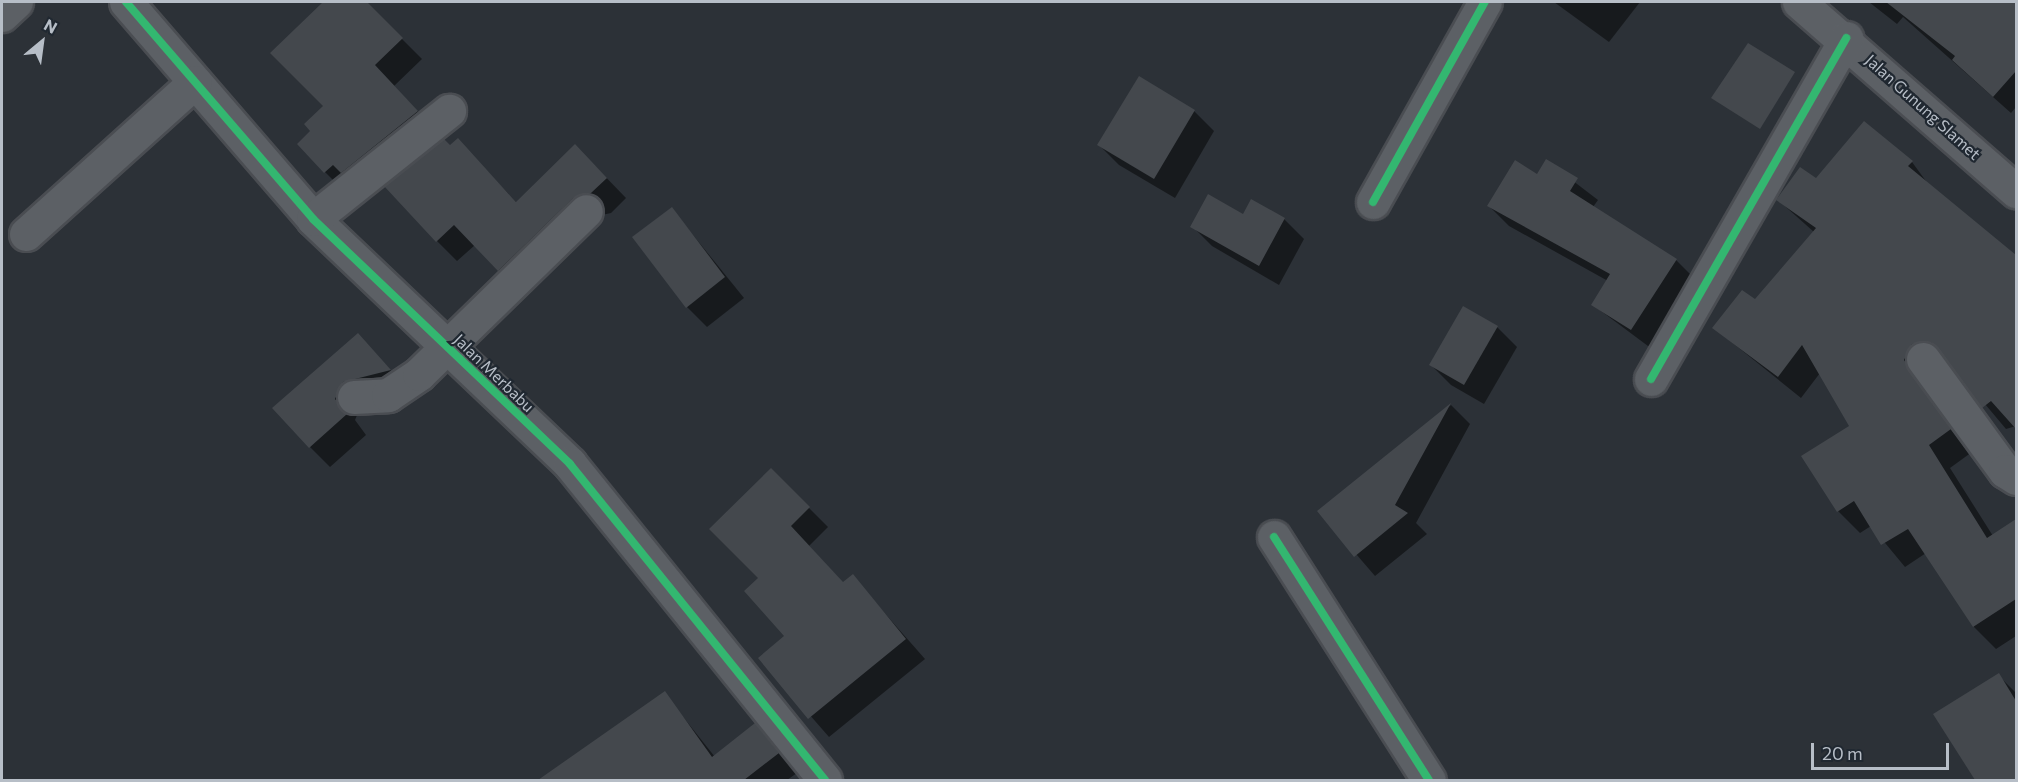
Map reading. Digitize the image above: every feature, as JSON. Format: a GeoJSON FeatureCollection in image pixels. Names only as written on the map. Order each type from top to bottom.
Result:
{"type":"FeatureCollection","features":[{"type":"Feature","properties":{"kind":"street"},"geometry":{"type":"LineString","coordinates":[[2,15],[16,2]]}},
{"type":"Feature","properties":{"kind":"street","name":"Jalan Merbabu"},"geometry":{"type":"LineString","coordinates":[[126,2],[313,219],[570,464],[825,780]]}},
{"type":"Feature","properties":{"kind":"street"},"geometry":{"type":"LineString","coordinates":[[1373,202],[1485,2]]}},
{"type":"Feature","properties":{"kind":"street","name":"Jalan Gunung Slamet"},"geometry":{"type":"LineString","coordinates":[[1799,2],[1846,38],[2016,191]]}},
{"type":"Feature","properties":{"kind":"street"},"geometry":{"type":"LineString","coordinates":[[1651,379],[1846,38]]}},
{"type":"Feature","properties":{"kind":"street"},"geometry":{"type":"LineString","coordinates":[[26,234],[195,82]]}},
{"type":"Feature","properties":{"kind":"street"},"geometry":{"type":"LineString","coordinates":[[313,219],[449,111]]}},
{"type":"Feature","properties":{"kind":"street"},"geometry":{"type":"LineString","coordinates":[[354,397],[388,395],[419,374],[445,344],[586,211]]}},
{"type":"Feature","properties":{"kind":"street"},"geometry":{"type":"LineString","coordinates":[[1923,359],[2005,471],[2016,478]]}},
{"type":"Feature","properties":{"kind":"street"},"geometry":{"type":"LineString","coordinates":[[1274,537],[1429,780]]}},
{"type":"Feature","properties":{"kind":"building"},"geometry":{"type":"Polygon","coordinates":[[[323,2],[367,2],[403,38],[375,65],[418,111],[341,173],[333,165],[324,173],[297,144],[310,131],[304,124],[323,106],[270,53],[323,2]]]}},
{"type":"Feature","properties":{"kind":"building"},"geometry":{"type":"Polygon","coordinates":[[[1886,2],[2016,2],[2016,71],[1993,97],[1952,60],[1955,56],[1886,2]]]}},
{"type":"Feature","properties":{"kind":"building"},"geometry":{"type":"Polygon","coordinates":[[[1748,43],[1795,72],[1760,129],[1711,98],[1748,43]]]}},
{"type":"Feature","properties":{"kind":"building"},"geometry":{"type":"Polygon","coordinates":[[[1139,76],[1195,110],[1154,179],[1097,145],[1139,76]]]}},
{"type":"Feature","properties":{"kind":"building"},"geometry":{"type":"Polygon","coordinates":[[[1864,121],[1913,161],[1908,166],[2016,255],[2016,429],[1991,401],[1982,408],[1931,342],[1912,344],[1904,360],[1951,429],[1929,445],[1987,538],[2016,519],[2016,599],[1973,627],[1908,529],[1881,545],[1854,501],[1837,512],[1801,456],[1849,426],[1802,345],[1778,377],[1712,328],[1742,290],[1755,299],[1816,228],[1776,200],[1800,167],[1816,178],[1864,121]]]}},
{"type":"Feature","properties":{"kind":"building"},"geometry":{"type":"Polygon","coordinates":[[[458,138],[516,202],[575,144],[607,178],[591,193],[573,198],[498,271],[454,225],[436,242],[384,186],[444,139],[450,145],[458,138]]]}},
{"type":"Feature","properties":{"kind":"building"},"geometry":{"type":"Polygon","coordinates":[[[1546,159],[1578,178],[1570,191],[1677,259],[1631,330],[1591,305],[1610,274],[1487,206],[1515,160],[1537,174],[1546,159]]]}},
{"type":"Feature","properties":{"kind":"building"},"geometry":{"type":"Polygon","coordinates":[[[1208,194],[1243,214],[1251,199],[1285,218],[1259,266],[1190,227],[1208,194]]]}},
{"type":"Feature","properties":{"kind":"building"},"geometry":{"type":"Polygon","coordinates":[[[672,207],[725,277],[686,308],[632,237],[672,207]]]}},
{"type":"Feature","properties":{"kind":"building"},"geometry":{"type":"Polygon","coordinates":[[[1463,306],[1498,326],[1464,385],[1429,365],[1463,306]]]}},
{"type":"Feature","properties":{"kind":"building"},"geometry":{"type":"Polygon","coordinates":[[[358,333],[391,370],[343,382],[335,399],[347,414],[309,448],[272,408],[358,333]]]}},
{"type":"Feature","properties":{"kind":"building"},"geometry":{"type":"Polygon","coordinates":[[[1451,403],[1395,505],[1408,513],[1354,557],[1317,511],[1451,403]]]}},
{"type":"Feature","properties":{"kind":"building"},"geometry":{"type":"Polygon","coordinates":[[[771,468],[810,507],[791,526],[843,582],[853,574],[906,639],[808,719],[758,658],[784,636],[744,591],[758,578],[709,529],[771,468]]]}},
{"type":"Feature","properties":{"kind":"building"},"geometry":{"type":"Polygon","coordinates":[[[1999,673],[2016,701],[2016,780],[1975,780],[1933,714],[1999,673]]]}},
{"type":"Feature","properties":{"kind":"building"},"geometry":{"type":"Polygon","coordinates":[[[665,691],[712,757],[755,723],[779,753],[744,780],[538,780],[665,691]]]}},
{"type":"Feature","properties":{"kind":"cycle path"},"geometry":{"type":"LineString","coordinates":[[126,2],[313,219],[570,464],[825,780]]}},
{"type":"Feature","properties":{"kind":"cycle path"},"geometry":{"type":"LineString","coordinates":[[1373,202],[1485,2]]}},
{"type":"Feature","properties":{"kind":"cycle path"},"geometry":{"type":"LineString","coordinates":[[1651,379],[1846,38]]}},
{"type":"Feature","properties":{"kind":"cycle path"},"geometry":{"type":"LineString","coordinates":[[1274,537],[1429,780]]}}]}
